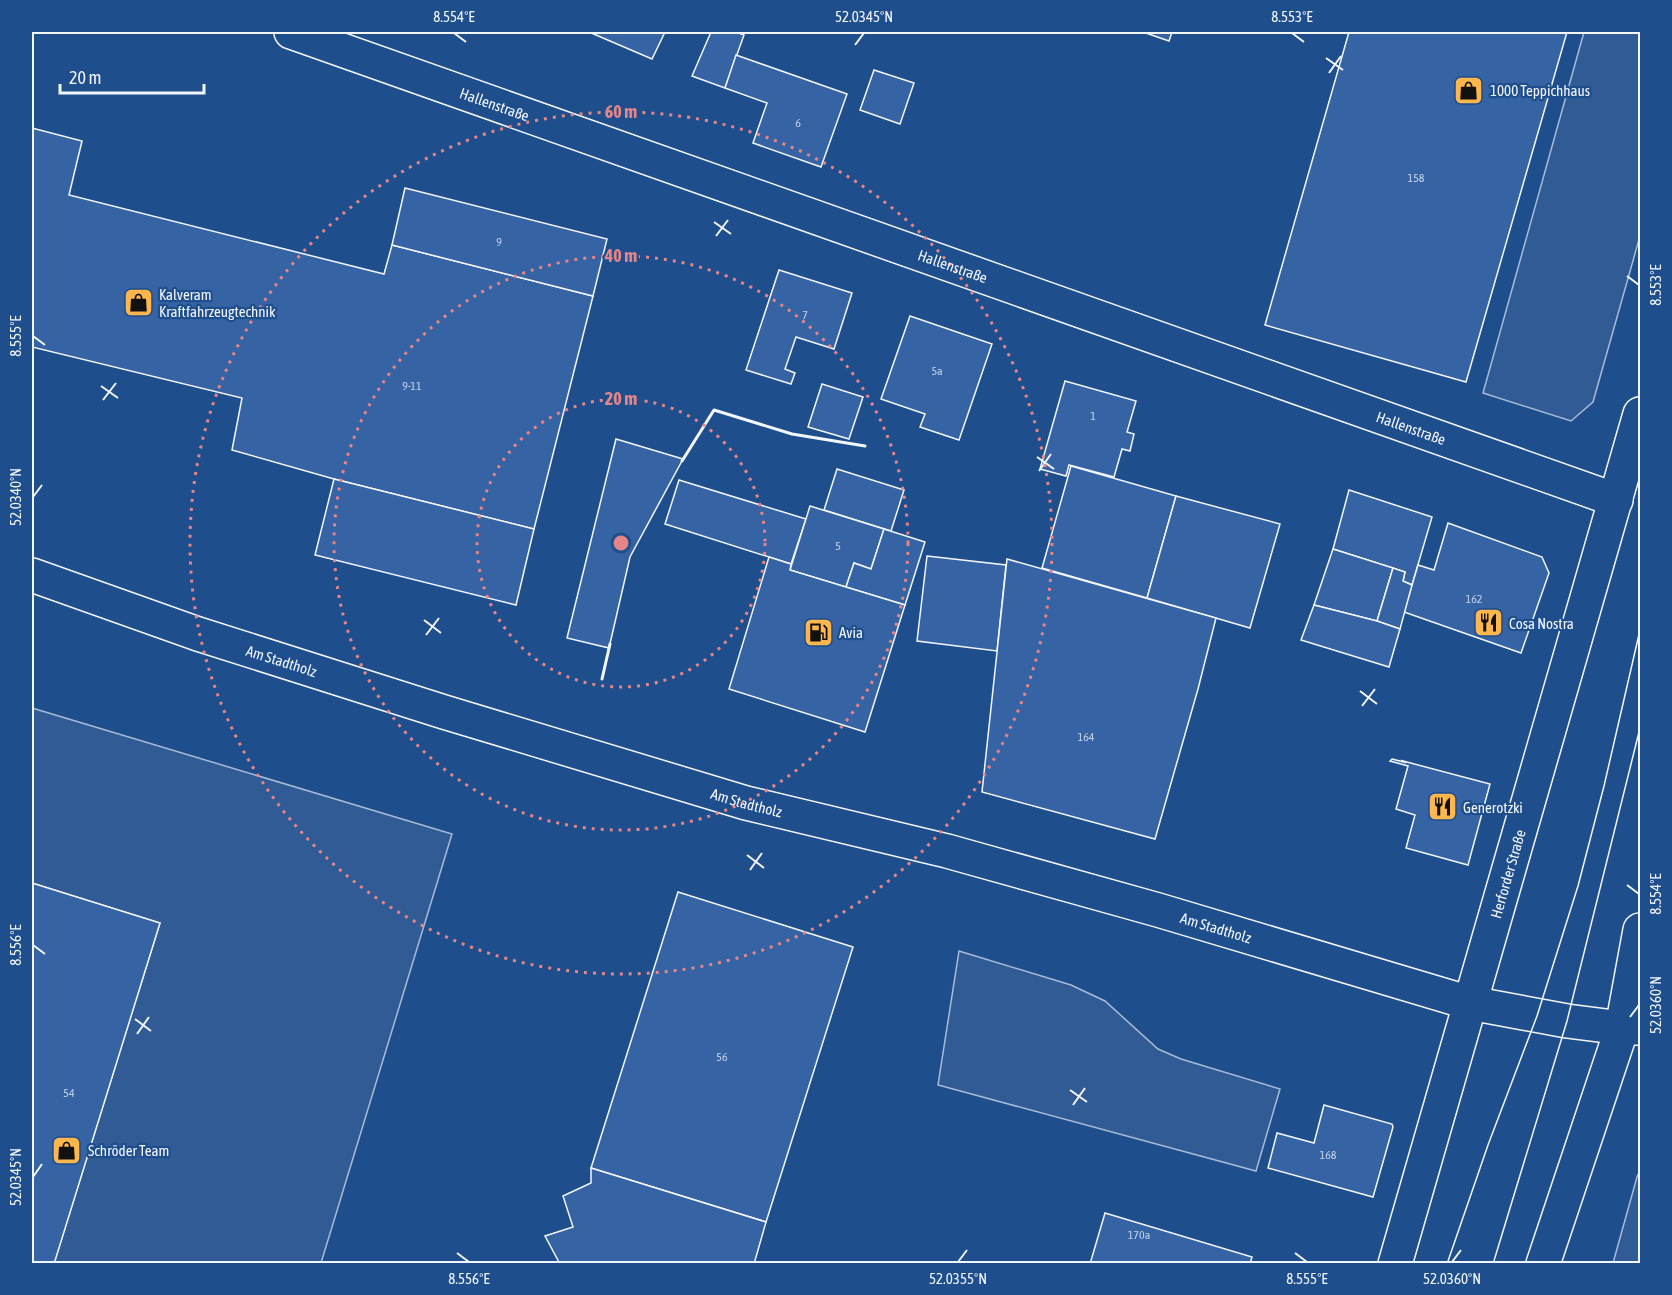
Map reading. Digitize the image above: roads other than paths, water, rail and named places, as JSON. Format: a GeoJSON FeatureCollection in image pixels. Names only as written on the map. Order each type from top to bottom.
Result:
{"type":"FeatureCollection","features":[{"type":"Feature","properties":{"kind":"street","name":"Hallenstraße"},"geometry":{"type":"LineString","coordinates":[[291,32],[1616,500]]}},
{"type":"Feature","properties":{"kind":"street","name":"Herforder Straße"},"geometry":{"type":"LineString","coordinates":[[1395,1263],[1641,414]]}},
{"type":"Feature","properties":{"kind":"street","name":"Am Stadtholz"},"geometry":{"type":"LineString","coordinates":[[32,575],[198,634],[433,709],[746,803],[947,851],[1470,1003],[1537,1016],[1631,1028]]}},
{"type":"Feature","properties":{"kind":"street"},"geometry":{"type":"LineString","coordinates":[[1543,1263],[1631,1028],[1641,930]]}},
{"type":"Feature","properties":{"kind":"tram line"},"geometry":{"type":"LineString","coordinates":[[1447,1264],[1488,1145],[1537,1016],[1578,886],[1640,630]]}},
{"type":"Feature","properties":{"kind":"tram line"},"geometry":{"type":"LineString","coordinates":[[1493,1264],[1567,1021],[1640,728]]}},
{"type":"Feature","properties":{"kind":"place","name":"1000 Teppichhaus"},"geometry":{"type":"Point","coordinates":[1469,90]}},
{"type":"Feature","properties":{"kind":"place","name":"Kalveram Kraftfahrzeugtechnik"},"geometry":{"type":"Point","coordinates":[138,303]}},
{"type":"Feature","properties":{"kind":"place","name":"Cosa Nostra"},"geometry":{"type":"Point","coordinates":[1488,623]}},
{"type":"Feature","properties":{"kind":"place","name":"Avia"},"geometry":{"type":"Point","coordinates":[818,632]}},
{"type":"Feature","properties":{"kind":"place","name":"Generotzki"},"geometry":{"type":"Point","coordinates":[1442,807]}},
{"type":"Feature","properties":{"kind":"place","name":"Schröder Team"},"geometry":{"type":"Point","coordinates":[67,1150]}}]}
